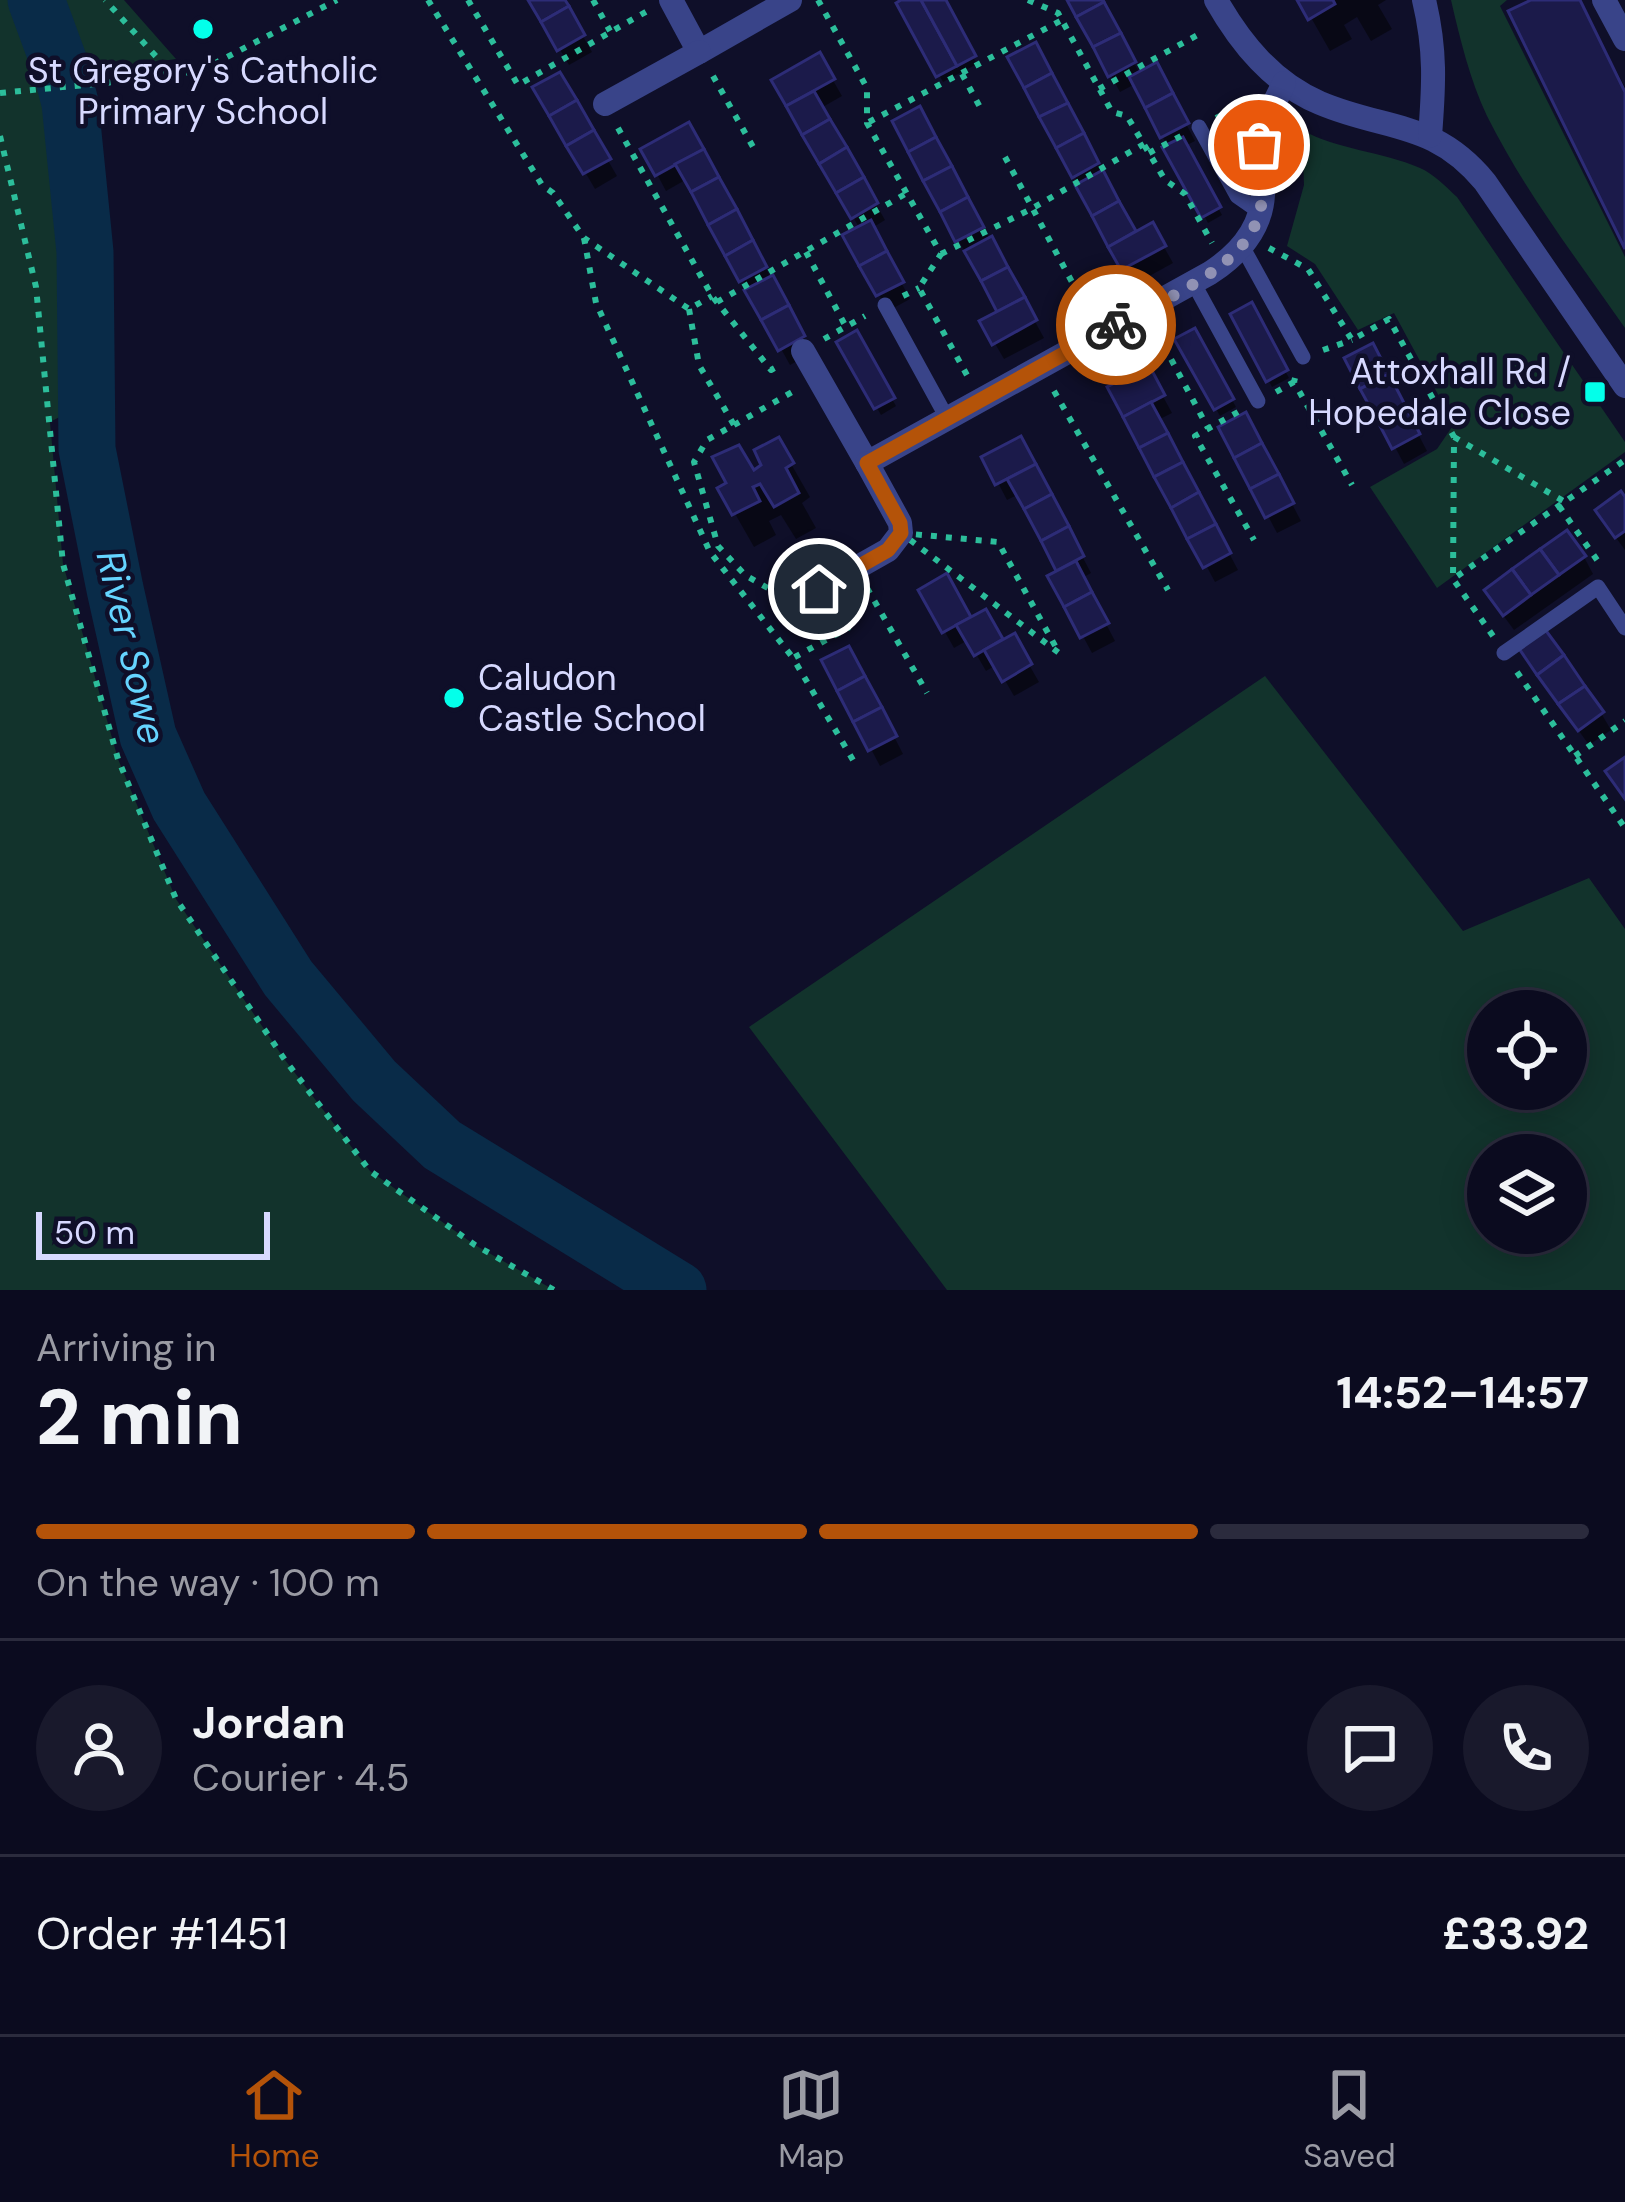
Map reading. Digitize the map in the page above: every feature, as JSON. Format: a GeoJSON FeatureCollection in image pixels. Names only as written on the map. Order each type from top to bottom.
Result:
{"type":"FeatureCollection","features":[{"type":"Feature","properties":{"kind":"street"},"geometry":{"type":"LineString","coordinates":[[1424,0],[1435,76],[1430,136]]}},
{"type":"Feature","properties":{"kind":"street"},"geometry":{"type":"LineString","coordinates":[[1604,0],[1625,39]]}},
{"type":"Feature","properties":{"kind":"street"},"geometry":{"type":"LineString","coordinates":[[605,104],[777,3]]}},
{"type":"Feature","properties":{"kind":"street"},"geometry":{"type":"LineString","coordinates":[[660,5],[699,52]]}},
{"type":"Feature","properties":{"kind":"street"},"geometry":{"type":"LineString","coordinates":[[1222,10],[1259,61],[1284,83],[1321,104],[1430,136],[1461,156],[1484,182],[1625,386]]}},
{"type":"Feature","properties":{"kind":"street"},"geometry":{"type":"LineString","coordinates":[[867,463],[1223,265],[1250,231],[1263,195],[1259,145],[1284,83]]}},
{"type":"Feature","properties":{"kind":"street"},"geometry":{"type":"LineString","coordinates":[[803,351],[900,523],[901,533],[888,550],[823,587]]}},
{"type":"Feature","properties":{"kind":"lane"},"geometry":{"type":"LineString","coordinates":[[1199,127],[1237,196],[1303,357]]}},
{"type":"Feature","properties":{"kind":"lane"},"geometry":{"type":"LineString","coordinates":[[1193,282],[1258,401]]}},
{"type":"Feature","properties":{"kind":"lane"},"geometry":{"type":"LineString","coordinates":[[885,304],[946,418]]}},
{"type":"Feature","properties":{"kind":"lane"},"geometry":{"type":"LineString","coordinates":[[1504,652],[1598,587],[1625,628]]}},
{"type":"Feature","properties":{"kind":"path"},"geometry":{"type":"LineString","coordinates":[[105,0],[171,73]]}},
{"type":"Feature","properties":{"kind":"path"},"geometry":{"type":"LineString","coordinates":[[0,93],[198,72],[337,0]]}},
{"type":"Feature","properties":{"kind":"path"},"geometry":{"type":"LineString","coordinates":[[428,0],[542,185],[554,193],[584,238],[689,309],[700,365],[734,425]]}},
{"type":"Feature","properties":{"kind":"path"},"geometry":{"type":"LineString","coordinates":[[468,0],[518,85],[660,5]]}},
{"type":"Feature","properties":{"kind":"path"},"geometry":{"type":"LineString","coordinates":[[593,0],[610,31]]}},
{"type":"Feature","properties":{"kind":"path"},"geometry":{"type":"LineString","coordinates":[[818,0],[867,88],[867,123],[941,254]]}},
{"type":"Feature","properties":{"kind":"path"},"geometry":{"type":"LineString","coordinates":[[1028,0],[1058,14],[1112,112],[1127,116],[1165,180],[1185,194],[1212,243],[1250,231],[1308,269],[1352,340]]}},
{"type":"Feature","properties":{"kind":"path"},"geometry":{"type":"LineString","coordinates":[[1100,89],[1222,10]]}},
{"type":"Feature","properties":{"kind":"path"},"geometry":{"type":"LineString","coordinates":[[867,123],[1062,20]]}},
{"type":"Feature","properties":{"kind":"path"},"geometry":{"type":"LineString","coordinates":[[699,52],[758,154]]}},
{"type":"Feature","properties":{"kind":"path"},"geometry":{"type":"LineString","coordinates":[[962,74],[981,109]]}},
{"type":"Feature","properties":{"kind":"path"},"geometry":{"type":"LineString","coordinates":[[605,104],[715,299],[771,370],[919,287],[941,254],[1144,144]]}},
{"type":"Feature","properties":{"kind":"path"},"geometry":{"type":"LineString","coordinates":[[0,136],[36,287],[63,564],[118,759],[176,899],[285,1060],[370,1171],[475,1245],[554,1290]]}},
{"type":"Feature","properties":{"kind":"path"},"geometry":{"type":"LineString","coordinates":[[1005,157],[1100,334]]}},
{"type":"Feature","properties":{"kind":"path"},"geometry":{"type":"LineString","coordinates":[[689,309],[806,252],[907,194]]}},
{"type":"Feature","properties":{"kind":"path"},"geometry":{"type":"LineString","coordinates":[[584,238],[596,303],[710,552],[794,658],[853,760]]}},
{"type":"Feature","properties":{"kind":"path"},"geometry":{"type":"LineString","coordinates":[[806,252],[846,327]]}},
{"type":"Feature","properties":{"kind":"path"},"geometry":{"type":"LineString","coordinates":[[919,287],[981,399]]}},
{"type":"Feature","properties":{"kind":"path"},"geometry":{"type":"LineString","coordinates":[[1144,309],[1208,429]]}},
{"type":"Feature","properties":{"kind":"path"},"geometry":{"type":"LineString","coordinates":[[1254,540],[1195,436],[1294,382],[1303,357],[1352,340],[1389,320],[1454,437],[1562,504],[1610,578],[1598,587]]}},
{"type":"Feature","properties":{"kind":"path"},"geometry":{"type":"LineString","coordinates":[[1040,367],[1168,590]]}},
{"type":"Feature","properties":{"kind":"path"},"geometry":{"type":"LineString","coordinates":[[794,658],[848,628],[823,587],[787,599],[745,575],[718,546],[694,462],[707,440],[818,377]]}},
{"type":"Feature","properties":{"kind":"path"},"geometry":{"type":"LineString","coordinates":[[1294,382],[1352,485]]}},
{"type":"Feature","properties":{"kind":"path"},"geometry":{"type":"LineString","coordinates":[[1453,579],[1454,437]]}},
{"type":"Feature","properties":{"kind":"path"},"geometry":{"type":"LineString","coordinates":[[901,533],[998,542],[1059,652],[971,586],[901,533]]}},
{"type":"Feature","properties":{"kind":"path"},"geometry":{"type":"LineString","coordinates":[[856,569],[927,693]]}},
{"type":"Feature","properties":{"kind":"path"},"geometry":{"type":"LineString","coordinates":[[1575,756],[1625,721]]}},
{"type":"Feature","properties":{"kind":"green space"},"geometry":{"type":"Polygon","coordinates":[[[0,0],[124,0],[176,59],[39,74],[52,109],[70,205],[73,410],[50,422],[63,564],[118,759],[176,899],[285,1060],[370,1171],[475,1245],[554,1290],[0,1290],[0,0]]]}},
{"type":"Feature","properties":{"kind":"green space"},"geometry":{"type":"Polygon","coordinates":[[[1451,0],[1507,0],[1500,6],[1625,257],[1625,328],[1552,225],[1487,116],[1451,0]]]}},
{"type":"Feature","properties":{"kind":"green space"},"geometry":{"type":"Polygon","coordinates":[[[1302,130],[1420,168],[1457,197],[1625,442],[1625,452],[1437,588],[1370,487],[1437,449],[1454,424],[1394,313],[1358,330],[1315,264],[1287,246],[1304,185],[1302,130]]]}},
{"type":"Feature","properties":{"kind":"green space"},"geometry":{"type":"Polygon","coordinates":[[[1265,676],[1463,931],[1589,878],[1625,929],[1625,1290],[947,1290],[749,1027],[1265,676]]]}},
{"type":"Feature","properties":{"kind":"building"},"geometry":{"type":"Polygon","coordinates":[[[528,0],[565,0],[569,6],[541,22],[528,0]]]}},
{"type":"Feature","properties":{"kind":"building"},"geometry":{"type":"Polygon","coordinates":[[[921,0],[957,66],[936,77],[896,3],[921,0]]]}},
{"type":"Feature","properties":{"kind":"building"},"geometry":{"type":"Polygon","coordinates":[[[921,0],[946,0],[976,56],[957,66],[921,0]]]}},
{"type":"Feature","properties":{"kind":"building"},"geometry":{"type":"Polygon","coordinates":[[[1067,0],[1103,0],[1104,2],[1076,17],[1067,0]]]}},
{"type":"Feature","properties":{"kind":"building"},"geometry":{"type":"Polygon","coordinates":[[[1297,0],[1333,0],[1335,4],[1308,20],[1297,0]]]}},
{"type":"Feature","properties":{"kind":"building"},"geometry":{"type":"Polygon","coordinates":[[[1531,0],[1580,0],[1625,92],[1625,249],[1508,11],[1531,0]]]}},
{"type":"Feature","properties":{"kind":"building"},"geometry":{"type":"Polygon","coordinates":[[[1104,2],[1121,33],[1093,47],[1076,17],[1104,2]]]}},
{"type":"Feature","properties":{"kind":"building"},"geometry":{"type":"Polygon","coordinates":[[[569,6],[585,35],[557,51],[541,22],[569,6]]]}},
{"type":"Feature","properties":{"kind":"building"},"geometry":{"type":"Polygon","coordinates":[[[1121,33],[1136,62],[1108,77],[1093,47],[1121,33]]]}},
{"type":"Feature","properties":{"kind":"building"},"geometry":{"type":"Polygon","coordinates":[[[1036,42],[1052,73],[1024,88],[1007,57],[1036,42]]]}},
{"type":"Feature","properties":{"kind":"building"},"geometry":{"type":"Polygon","coordinates":[[[820,52],[835,79],[786,106],[771,80],[820,52]]]}},
{"type":"Feature","properties":{"kind":"building"},"geometry":{"type":"Polygon","coordinates":[[[1157,62],[1173,93],[1145,108],[1129,77],[1157,62]]]}},
{"type":"Feature","properties":{"kind":"building"},"geometry":{"type":"Polygon","coordinates":[[[560,72],[577,100],[549,116],[532,87],[560,72]]]}},
{"type":"Feature","properties":{"kind":"building"},"geometry":{"type":"Polygon","coordinates":[[[1052,73],[1068,103],[1039,117],[1024,88],[1052,73]]]}},
{"type":"Feature","properties":{"kind":"building"},"geometry":{"type":"Polygon","coordinates":[[[814,91],[830,119],[802,135],[786,106],[814,91]]]}},
{"type":"Feature","properties":{"kind":"building"},"geometry":{"type":"Polygon","coordinates":[[[1173,93],[1189,123],[1160,138],[1145,108],[1173,93]]]}},
{"type":"Feature","properties":{"kind":"building"},"geometry":{"type":"Polygon","coordinates":[[[577,100],[594,130],[566,146],[549,116],[577,100]]]}},
{"type":"Feature","properties":{"kind":"building"},"geometry":{"type":"Polygon","coordinates":[[[1068,103],[1084,133],[1056,148],[1039,117],[1068,103]]]}},
{"type":"Feature","properties":{"kind":"building"},"geometry":{"type":"Polygon","coordinates":[[[920,106],[936,137],[908,152],[892,121],[920,106]]]}},
{"type":"Feature","properties":{"kind":"building"},"geometry":{"type":"Polygon","coordinates":[[[830,119],[847,147],[819,164],[802,135],[830,119]]]}},
{"type":"Feature","properties":{"kind":"building"},"geometry":{"type":"Polygon","coordinates":[[[689,122],[704,149],[655,176],[640,149],[689,122]]]}},
{"type":"Feature","properties":{"kind":"building"},"geometry":{"type":"Polygon","coordinates":[[[594,130],[611,159],[583,174],[566,146],[594,130]]]}},
{"type":"Feature","properties":{"kind":"building"},"geometry":{"type":"Polygon","coordinates":[[[1084,133],[1099,163],[1072,178],[1056,148],[1084,133]]]}},
{"type":"Feature","properties":{"kind":"building"},"geometry":{"type":"Polygon","coordinates":[[[936,137],[952,166],[923,181],[908,152],[936,137]]]}},
{"type":"Feature","properties":{"kind":"building"},"geometry":{"type":"Polygon","coordinates":[[[1183,137],[1221,207],[1201,218],[1162,147],[1183,137]]]}},
{"type":"Feature","properties":{"kind":"building"},"geometry":{"type":"Polygon","coordinates":[[[847,147],[864,177],[836,193],[819,164],[847,147]]]}},
{"type":"Feature","properties":{"kind":"building"},"geometry":{"type":"Polygon","coordinates":[[[704,149],[719,177],[691,192],[675,164],[704,149]]]}},
{"type":"Feature","properties":{"kind":"building"},"geometry":{"type":"Polygon","coordinates":[[[952,166],[968,197],[940,212],[923,181],[952,166]]]}},
{"type":"Feature","properties":{"kind":"building"},"geometry":{"type":"Polygon","coordinates":[[[1103,170],[1119,201],[1092,216],[1075,185],[1103,170]]]}},
{"type":"Feature","properties":{"kind":"building"},"geometry":{"type":"Polygon","coordinates":[[[719,177],[737,209],[708,225],[691,192],[719,177]]]}},
{"type":"Feature","properties":{"kind":"building"},"geometry":{"type":"Polygon","coordinates":[[[864,177],[878,203],[851,219],[836,193],[864,177]]]}},
{"type":"Feature","properties":{"kind":"building"},"geometry":{"type":"Polygon","coordinates":[[[968,197],[984,227],[955,242],[940,212],[968,197]]]}},
{"type":"Feature","properties":{"kind":"building"},"geometry":{"type":"Polygon","coordinates":[[[1119,201],[1136,231],[1108,247],[1092,216],[1119,201]]]}},
{"type":"Feature","properties":{"kind":"building"},"geometry":{"type":"Polygon","coordinates":[[[737,209],[753,240],[725,256],[708,225],[737,209]]]}},
{"type":"Feature","properties":{"kind":"building"},"geometry":{"type":"Polygon","coordinates":[[[871,220],[887,251],[859,266],[842,235],[871,220]]]}},
{"type":"Feature","properties":{"kind":"building"},"geometry":{"type":"Polygon","coordinates":[[[1153,222],[1166,246],[1121,270],[1108,247],[1153,222]]]}},
{"type":"Feature","properties":{"kind":"building"},"geometry":{"type":"Polygon","coordinates":[[[992,236],[1008,267],[981,281],[964,251],[992,236]]]}},
{"type":"Feature","properties":{"kind":"building"},"geometry":{"type":"Polygon","coordinates":[[[753,240],[767,267],[739,282],[725,256],[753,240]]]}},
{"type":"Feature","properties":{"kind":"building"},"geometry":{"type":"Polygon","coordinates":[[[887,251],[904,282],[876,296],[859,266],[887,251]]]}},
{"type":"Feature","properties":{"kind":"building"},"geometry":{"type":"Polygon","coordinates":[[[1008,267],[1025,297],[997,312],[981,281],[1008,267]]]}},
{"type":"Feature","properties":{"kind":"building"},"geometry":{"type":"Polygon","coordinates":[[[773,275],[789,305],[761,320],[744,290],[773,275]]]}},
{"type":"Feature","properties":{"kind":"building"},"geometry":{"type":"Polygon","coordinates":[[[1025,297],[1037,320],[992,345],[979,321],[1025,297]]]}},
{"type":"Feature","properties":{"kind":"building"},"geometry":{"type":"Polygon","coordinates":[[[1252,302],[1288,370],[1266,382],[1230,314],[1252,302]]]}},
{"type":"Feature","properties":{"kind":"building"},"geometry":{"type":"Polygon","coordinates":[[[789,305],[805,336],[778,351],[761,320],[789,305]]]}},
{"type":"Feature","properties":{"kind":"building"},"geometry":{"type":"Polygon","coordinates":[[[1195,328],[1234,399],[1214,410],[1174,339],[1195,328]]]}},
{"type":"Feature","properties":{"kind":"building"},"geometry":{"type":"Polygon","coordinates":[[[857,330],[895,398],[874,409],[836,342],[857,330]]]}},
{"type":"Feature","properties":{"kind":"building"},"geometry":{"type":"Polygon","coordinates":[[[1373,343],[1389,374],[1360,389],[1344,358],[1373,343]]]}},
{"type":"Feature","properties":{"kind":"building"},"geometry":{"type":"Polygon","coordinates":[[[1149,365],[1165,395],[1123,417],[1107,387],[1149,365]]]}},
{"type":"Feature","properties":{"kind":"building"},"geometry":{"type":"Polygon","coordinates":[[[1389,374],[1405,405],[1377,420],[1360,389],[1389,374]]]}},
{"type":"Feature","properties":{"kind":"building"},"geometry":{"type":"Polygon","coordinates":[[[1151,402],[1168,433],[1139,448],[1123,417],[1151,402]]]}},
{"type":"Feature","properties":{"kind":"building"},"geometry":{"type":"Polygon","coordinates":[[[1405,405],[1420,434],[1392,449],[1377,420],[1405,405]]]}},
{"type":"Feature","properties":{"kind":"building"},"geometry":{"type":"Polygon","coordinates":[[[1246,412],[1262,443],[1234,458],[1218,427],[1246,412]]]}},
{"type":"Feature","properties":{"kind":"building"},"geometry":{"type":"Polygon","coordinates":[[[1168,433],[1183,462],[1154,477],[1139,448],[1168,433]]]}},
{"type":"Feature","properties":{"kind":"building"},"geometry":{"type":"Polygon","coordinates":[[[1021,436],[1036,464],[995,485],[981,457],[1021,436]]]}},
{"type":"Feature","properties":{"kind":"building"},"geometry":{"type":"Polygon","coordinates":[[[779,437],[794,463],[786,468],[799,493],[774,507],[760,484],[753,487],[760,501],[732,515],[717,488],[726,483],[712,457],[739,445],[754,470],[761,465],[754,450],[779,437]]]}},
{"type":"Feature","properties":{"kind":"building"},"geometry":{"type":"Polygon","coordinates":[[[1262,443],[1279,474],[1250,489],[1234,458],[1262,443]]]}},
{"type":"Feature","properties":{"kind":"building"},"geometry":{"type":"Polygon","coordinates":[[[1183,462],[1199,492],[1171,508],[1154,477],[1183,462]]]}},
{"type":"Feature","properties":{"kind":"building"},"geometry":{"type":"Polygon","coordinates":[[[1036,464],[1052,494],[1024,509],[1007,479],[1036,464]]]}},
{"type":"Feature","properties":{"kind":"building"},"geometry":{"type":"Polygon","coordinates":[[[1279,474],[1294,503],[1265,518],[1250,489],[1279,474]]]}},
{"type":"Feature","properties":{"kind":"building"},"geometry":{"type":"Polygon","coordinates":[[[1621,491],[1625,531],[1615,538],[1595,510],[1621,491]]]}},
{"type":"Feature","properties":{"kind":"building"},"geometry":{"type":"Polygon","coordinates":[[[1199,492],[1216,524],[1187,539],[1171,508],[1199,492]]]}},
{"type":"Feature","properties":{"kind":"building"},"geometry":{"type":"Polygon","coordinates":[[[1052,494],[1069,526],[1041,541],[1024,509],[1052,494]]]}},
{"type":"Feature","properties":{"kind":"building"},"geometry":{"type":"Polygon","coordinates":[[[1216,524],[1231,553],[1203,568],[1187,539],[1216,524]]]}},
{"type":"Feature","properties":{"kind":"building"},"geometry":{"type":"Polygon","coordinates":[[[1069,526],[1084,556],[1056,571],[1041,541],[1069,526]]]}},
{"type":"Feature","properties":{"kind":"building"},"geometry":{"type":"Polygon","coordinates":[[[1567,530],[1586,556],[1559,575],[1540,549],[1567,530]]]}},
{"type":"Feature","properties":{"kind":"building"},"geometry":{"type":"Polygon","coordinates":[[[1540,549],[1559,575],[1531,595],[1512,569],[1540,549]]]}},
{"type":"Feature","properties":{"kind":"building"},"geometry":{"type":"Polygon","coordinates":[[[1076,561],[1092,592],[1064,607],[1047,576],[1076,561]]]}},
{"type":"Feature","properties":{"kind":"building"},"geometry":{"type":"Polygon","coordinates":[[[1512,569],[1531,595],[1503,616],[1484,590],[1512,569]]]}},
{"type":"Feature","properties":{"kind":"building"},"geometry":{"type":"Polygon","coordinates":[[[947,573],[971,617],[942,633],[918,590],[947,573]]]}},
{"type":"Feature","properties":{"kind":"building"},"geometry":{"type":"Polygon","coordinates":[[[1092,592],[1109,623],[1080,638],[1064,607],[1092,592]]]}},
{"type":"Feature","properties":{"kind":"building"},"geometry":{"type":"Polygon","coordinates":[[[986,609],[1003,639],[974,656],[956,625],[986,609]]]}},
{"type":"Feature","properties":{"kind":"building"},"geometry":{"type":"Polygon","coordinates":[[[1544,628],[1564,655],[1537,675],[1518,647],[1544,628]]]}},
{"type":"Feature","properties":{"kind":"building"},"geometry":{"type":"Polygon","coordinates":[[[1015,633],[1032,664],[1002,682],[984,650],[1015,633]]]}},
{"type":"Feature","properties":{"kind":"building"},"geometry":{"type":"Polygon","coordinates":[[[849,646],[865,676],[837,691],[821,660],[849,646]]]}},
{"type":"Feature","properties":{"kind":"building"},"geometry":{"type":"Polygon","coordinates":[[[1564,655],[1585,686],[1558,704],[1537,675],[1564,655]]]}},
{"type":"Feature","properties":{"kind":"building"},"geometry":{"type":"Polygon","coordinates":[[[865,676],[882,707],[853,722],[837,691],[865,676]]]}},
{"type":"Feature","properties":{"kind":"building"},"geometry":{"type":"Polygon","coordinates":[[[1585,686],[1604,712],[1578,731],[1558,704],[1585,686]]]}},
{"type":"Feature","properties":{"kind":"building"},"geometry":{"type":"Polygon","coordinates":[[[882,707],[897,736],[868,751],[853,722],[882,707]]]}},
{"type":"Feature","properties":{"kind":"building"},"geometry":{"type":"Polygon","coordinates":[[[1625,757],[1625,799],[1605,771],[1625,757]]]}},
{"type":"Feature","properties":{"kind":"waterway","name":"River Sowe"},"geometry":{"type":"LineString","coordinates":[[36,0],[70,103],[85,252],[87,449],[148,736],[179,806],[288,978],[374,1081],[442,1145],[678,1290]]}},
{"type":"Feature","properties":{"kind":"way so far"},"geometry":{"type":"LineString","coordinates":[[1116,325],[1223,265],[1250,236],[1263,195],[1259,145]]}},
{"type":"Feature","properties":{"kind":"place","name":"St Gregory's Catholic Primary School"},"geometry":{"type":"Point","coordinates":[203,29]}},
{"type":"Feature","properties":{"kind":"place","name":"Attoxhall Rd / Hopedale Close"},"geometry":{"type":"Point","coordinates":[1595,392]}},
{"type":"Feature","properties":{"kind":"place","name":"Caludon Castle School"},"geometry":{"type":"Point","coordinates":[454,698]}},
{"type":"Feature","properties":{"kind":"route"},"geometry":{"type":"LineString","coordinates":[[819,589],[888,550],[901,533],[867,463],[1116,325]]}}]}
